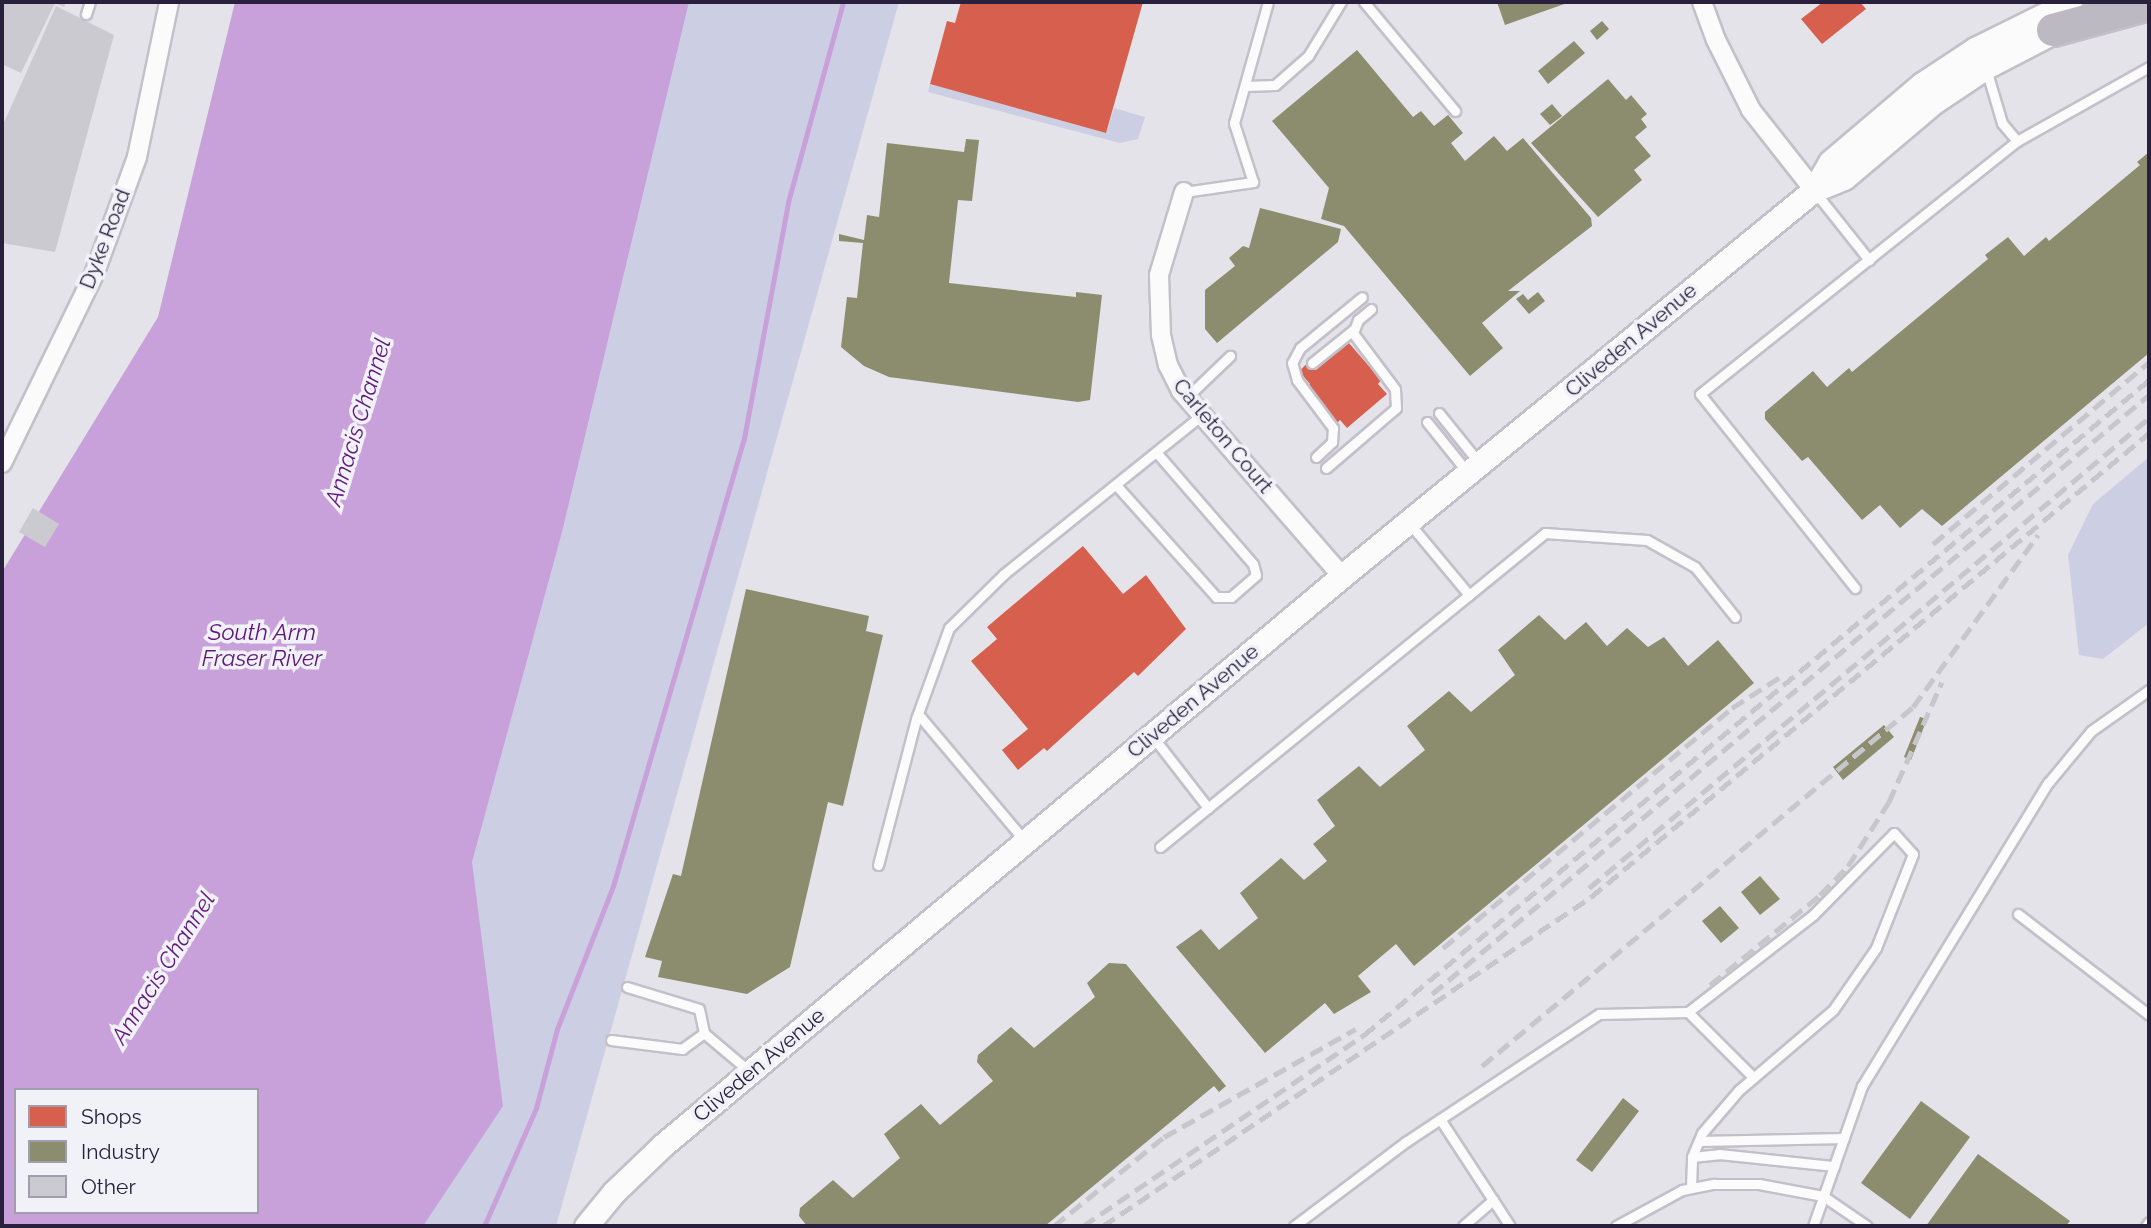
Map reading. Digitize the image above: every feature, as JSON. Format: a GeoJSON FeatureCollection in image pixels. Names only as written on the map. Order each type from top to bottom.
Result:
{"type":"FeatureCollection","features":[{"type":"Feature","properties":{"kind":"highway"},"geometry":{"type":"LineString","coordinates":[[2053,30],[2149,4]]}},
{"type":"Feature","properties":{"kind":"street","name":"Dyke Road"},"geometry":{"type":"LineString","coordinates":[[2,463],[95,272],[137,157],[169,2]]}},
{"type":"Feature","properties":{"kind":"street"},"geometry":{"type":"LineString","coordinates":[[1702,2],[1716,40],[1751,110],[1814,190]]}},
{"type":"Feature","properties":{"kind":"street","name":"Cliveden Avenue"},"geometry":{"type":"LineString","coordinates":[[1981,58],[2070,2]]}},
{"type":"Feature","properties":{"kind":"street","name":"Cliveden Avenue"},"geometry":{"type":"LineString","coordinates":[[586,1226],[614,1192],[663,1145],[1342,576],[1410,524],[1814,190],[1830,162],[1922,84],[2125,2]]}},
{"type":"Feature","properties":{"kind":"street","name":"Carleton Court"},"geometry":{"type":"LineString","coordinates":[[1184,192],[1158,275],[1163,345],[1168,365],[1186,398],[1342,576]]}},
{"type":"Feature","properties":{"kind":"lane"},"geometry":{"type":"LineString","coordinates":[[86,14],[90,2]]}},
{"type":"Feature","properties":{"kind":"lane"},"geometry":{"type":"LineString","coordinates":[[1184,192],[1253,182],[1234,123],[1268,2]]}},
{"type":"Feature","properties":{"kind":"lane"},"geometry":{"type":"LineString","coordinates":[[1245,86],[1275,85],[1308,56],[1341,2]]}},
{"type":"Feature","properties":{"kind":"lane"},"geometry":{"type":"LineString","coordinates":[[1364,2],[1455,111]]}},
{"type":"Feature","properties":{"kind":"lane"},"geometry":{"type":"LineString","coordinates":[[1981,58],[2003,123],[2017,141]]}},
{"type":"Feature","properties":{"kind":"lane"},"geometry":{"type":"LineString","coordinates":[[1854,588],[1700,394],[2017,141],[2149,67]]}},
{"type":"Feature","properties":{"kind":"lane"},"geometry":{"type":"LineString","coordinates":[[1814,190],[1869,260]]}},
{"type":"Feature","properties":{"kind":"lane"},"geometry":{"type":"LineString","coordinates":[[1316,457],[1332,442],[1333,428],[1297,380],[1292,363],[1300,348],[1362,297]]}},
{"type":"Feature","properties":{"kind":"lane"},"geometry":{"type":"LineString","coordinates":[[1312,363],[1353,330],[1371,309]]}},
{"type":"Feature","properties":{"kind":"lane"},"geometry":{"type":"LineString","coordinates":[[1326,468],[1396,408],[1395,390],[1355,341],[1353,330]]}},
{"type":"Feature","properties":{"kind":"lane"},"geometry":{"type":"LineString","coordinates":[[1186,398],[1230,356]]}},
{"type":"Feature","properties":{"kind":"lane"},"geometry":{"type":"LineString","coordinates":[[1438,413],[1475,470]]}},
{"type":"Feature","properties":{"kind":"lane"},"geometry":{"type":"LineString","coordinates":[[878,865],[918,715],[949,628],[1004,574],[1202,415]]}},
{"type":"Feature","properties":{"kind":"lane"},"geometry":{"type":"LineString","coordinates":[[1427,422],[1475,470]]}},
{"type":"Feature","properties":{"kind":"lane"},"geometry":{"type":"LineString","coordinates":[[1116,485],[1216,597],[1231,597],[1256,575],[1253,564],[1156,452]]}},
{"type":"Feature","properties":{"kind":"lane"},"geometry":{"type":"LineString","coordinates":[[1410,524],[1469,595]]}},
{"type":"Feature","properties":{"kind":"lane"},"geometry":{"type":"LineString","coordinates":[[1160,847],[1545,533],[1647,540],[1695,567],[1735,617]]}},
{"type":"Feature","properties":{"kind":"lane"},"geometry":{"type":"LineString","coordinates":[[1813,1226],[1862,1086],[2048,783],[2091,731],[2149,690]]}},
{"type":"Feature","properties":{"kind":"lane"},"geometry":{"type":"LineString","coordinates":[[918,715],[1026,841]]}},
{"type":"Feature","properties":{"kind":"lane"},"geometry":{"type":"LineString","coordinates":[[1152,736],[1208,808]]}},
{"type":"Feature","properties":{"kind":"lane"},"geometry":{"type":"LineString","coordinates":[[1294,1226],[1440,1119],[1599,1014],[1688,1012],[1813,915],[1894,833],[1913,854],[1876,948],[1833,1010],[1753,1077],[1699,1141],[1692,1157],[1691,1188]]}},
{"type":"Feature","properties":{"kind":"lane"},"geometry":{"type":"LineString","coordinates":[[2018,914],[2149,1015]]}},
{"type":"Feature","properties":{"kind":"lane"},"geometry":{"type":"LineString","coordinates":[[627,987],[699,1009],[704,1033],[750,1072]]}},
{"type":"Feature","properties":{"kind":"lane"},"geometry":{"type":"LineString","coordinates":[[1688,1012],[1753,1077]]}},
{"type":"Feature","properties":{"kind":"lane"},"geometry":{"type":"LineString","coordinates":[[611,1041],[682,1049],[704,1033]]}},
{"type":"Feature","properties":{"kind":"lane"},"geometry":{"type":"LineString","coordinates":[[1440,1119],[1510,1226]]}},
{"type":"Feature","properties":{"kind":"lane"},"geometry":{"type":"LineString","coordinates":[[1699,1141],[1844,1138]]}},
{"type":"Feature","properties":{"kind":"lane"},"geometry":{"type":"LineString","coordinates":[[1692,1157],[1719,1154],[1834,1166]]}},
{"type":"Feature","properties":{"kind":"lane"},"geometry":{"type":"LineString","coordinates":[[1616,1226],[1691,1188],[1759,1184],[1823,1196],[1867,1226]]}},
{"type":"Feature","properties":{"kind":"lane"},"geometry":{"type":"LineString","coordinates":[[1463,1226],[1493,1200]]}},
{"type":"Feature","properties":{"kind":"shaded area"},"geometry":{"type":"Polygon","coordinates":[[[648,2],[899,2],[556,1226],[258,1226],[648,2]]]}},
{"type":"Feature","properties":{"kind":"shaded area"},"geometry":{"type":"Polygon","coordinates":[[[930,84],[1106,133],[1114,108],[1145,117],[1138,139],[1120,143],[928,92],[930,84]]]}},
{"type":"Feature","properties":{"kind":"shaded area"},"geometry":{"type":"Polygon","coordinates":[[[2149,457],[2149,623],[2103,659],[2079,655],[2068,555],[2093,504],[2149,457]]]}},
{"type":"Feature","properties":{"kind":"water","name":"South Arm Fraser River"},"geometry":{"type":"Polygon","coordinates":[[[235,2],[689,2],[562,532],[472,862],[503,1106],[423,1226],[2,1226],[2,572],[158,317],[235,2]]]}},
{"type":"Feature","properties":{"kind":"building: Shops"},"geometry":{"type":"Polygon","coordinates":[[[961,2],[1143,2],[1106,133],[930,84],[947,21],[955,23],[961,2]]]}},
{"type":"Feature","properties":{"kind":"building: Shops"},"geometry":{"type":"Polygon","coordinates":[[[1823,2],[1860,2],[1866,9],[1822,44],[1801,19],[1823,2]]]}},
{"type":"Feature","properties":{"kind":"building: Shops"},"geometry":{"type":"Polygon","coordinates":[[[1348,342],[1381,380],[1378,384],[1387,394],[1347,428],[1340,420],[1337,423],[1307,388],[1310,384],[1299,371],[1309,362],[1316,370],[1348,342]]]}},
{"type":"Feature","properties":{"kind":"building: Shops"},"geometry":{"type":"Polygon","coordinates":[[[1083,546],[1123,594],[1146,575],[1186,629],[1138,676],[1134,672],[1047,751],[1044,748],[1018,770],[1002,750],[1028,729],[971,661],[997,639],[987,627],[1083,546]]]}},
{"type":"Feature","properties":{"kind":"building: Industry"},"geometry":{"type":"Polygon","coordinates":[[[1497,2],[1570,2],[1505,25],[1497,2]]]}},
{"type":"Feature","properties":{"kind":"building: Industry"},"geometry":{"type":"Polygon","coordinates":[[[1602,21],[1609,29],[1597,40],[1590,31],[1602,21]]]}},
{"type":"Feature","properties":{"kind":"building: Industry"},"geometry":{"type":"Polygon","coordinates":[[[1574,41],[1585,53],[1548,84],[1538,71],[1574,41]]]}},
{"type":"Feature","properties":{"kind":"building: Industry"},"geometry":{"type":"Polygon","coordinates":[[[1357,50],[1413,117],[1421,111],[1434,126],[1448,115],[1463,133],[1451,143],[1465,161],[1494,136],[1507,151],[1523,138],[1591,218],[1592,226],[1508,291],[1520,291],[1482,323],[1503,348],[1470,376],[1344,226],[1321,219],[1329,188],[1272,121],[1357,50]]]}},
{"type":"Feature","properties":{"kind":"building: Industry"},"geometry":{"type":"Polygon","coordinates":[[[1608,79],[1626,100],[1631,95],[1647,114],[1641,119],[1647,127],[1635,137],[1651,156],[1634,170],[1642,180],[1598,217],[1531,143],[1608,79]]]}},
{"type":"Feature","properties":{"kind":"building: Industry"},"geometry":{"type":"Polygon","coordinates":[[[1552,104],[1562,116],[1550,125],[1540,114],[1552,104]]]}},
{"type":"Feature","properties":{"kind":"building: Industry"},"geometry":{"type":"Polygon","coordinates":[[[966,139],[979,140],[972,201],[958,200],[949,283],[1076,297],[1076,292],[1102,295],[1090,400],[1078,402],[889,377],[864,366],[841,347],[847,297],[857,298],[863,243],[839,241],[839,234],[864,240],[867,215],[879,217],[887,143],[964,152],[966,139]]]}},
{"type":"Feature","properties":{"kind":"building: Industry"},"geometry":{"type":"Polygon","coordinates":[[[2149,152],[2149,353],[1942,526],[1922,509],[1900,528],[1880,505],[1862,520],[1808,457],[1802,461],[1765,419],[1765,412],[1813,371],[1827,387],[1849,368],[1852,372],[1988,259],[1985,255],[2008,237],[2024,256],[2046,237],[2049,241],[2140,165],[2137,162],[2149,152]]]}},
{"type":"Feature","properties":{"kind":"building: Industry"},"geometry":{"type":"Polygon","coordinates":[[[1260,208],[1341,229],[1338,242],[1217,343],[1205,329],[1205,290],[1235,266],[1229,258],[1243,246],[1249,248],[1260,208]]]}},
{"type":"Feature","properties":{"kind":"building: Industry"},"geometry":{"type":"Polygon","coordinates":[[[1538,292],[1545,301],[1529,314],[1516,299],[1523,294],[1528,300],[1538,292]]]}},
{"type":"Feature","properties":{"kind":"building: Industry"},"geometry":{"type":"Polygon","coordinates":[[[746,589],[869,616],[866,631],[883,635],[843,806],[828,802],[790,967],[747,994],[658,977],[662,961],[645,957],[673,874],[681,876],[746,589]]]}},
{"type":"Feature","properties":{"kind":"building: Industry"},"geometry":{"type":"Polygon","coordinates":[[[1539,615],[1565,640],[1586,622],[1607,646],[1627,628],[1648,647],[1664,637],[1688,666],[1718,640],[1754,683],[1414,966],[1396,944],[1358,976],[1371,992],[1334,1014],[1325,1003],[1265,1053],[1176,947],[1201,929],[1219,950],[1258,918],[1240,893],[1281,858],[1304,880],[1327,861],[1313,844],[1335,826],[1317,800],[1359,766],[1380,787],[1425,750],[1407,726],[1449,691],[1471,712],[1515,675],[1498,650],[1539,615]]]}},
{"type":"Feature","properties":{"kind":"building: Industry"},"geometry":{"type":"Polygon","coordinates":[[[1920,717],[1927,719],[1911,760],[1904,757],[1920,717]]]}},
{"type":"Feature","properties":{"kind":"building: Industry"},"geometry":{"type":"Polygon","coordinates":[[[1884,725],[1894,737],[1843,780],[1833,767],[1884,725]]]}},
{"type":"Feature","properties":{"kind":"building: Industry"},"geometry":{"type":"Polygon","coordinates":[[[1760,876],[1780,899],[1760,915],[1741,892],[1760,876]]]}},
{"type":"Feature","properties":{"kind":"building: Industry"},"geometry":{"type":"Polygon","coordinates":[[[1720,906],[1739,928],[1721,943],[1702,921],[1720,906]]]}},
{"type":"Feature","properties":{"kind":"building: Industry"},"geometry":{"type":"Polygon","coordinates":[[[1109,963],[1126,964],[1226,1086],[1219,1092],[1214,1086],[1045,1226],[807,1226],[799,1216],[800,1208],[833,1180],[853,1198],[900,1158],[884,1134],[921,1104],[940,1125],[993,1081],[977,1062],[978,1055],[1011,1027],[1034,1048],[1095,997],[1087,983],[1109,963]]]}},
{"type":"Feature","properties":{"kind":"building: Industry"},"geometry":{"type":"Polygon","coordinates":[[[1623,1098],[1639,1111],[1592,1172],[1576,1160],[1623,1098]]]}},
{"type":"Feature","properties":{"kind":"building: Industry"},"geometry":{"type":"Polygon","coordinates":[[[1921,1101],[1970,1137],[1910,1219],[1861,1183],[1921,1101]]]}},
{"type":"Feature","properties":{"kind":"building: Industry"},"geometry":{"type":"Polygon","coordinates":[[[1978,1154],[2070,1221],[2066,1226],[1926,1226],[1978,1154]]]}},
{"type":"Feature","properties":{"kind":"building: Other"},"geometry":{"type":"Polygon","coordinates":[[[2,2],[66,2],[64,7],[55,3],[21,73],[2,64],[2,2]]]}},
{"type":"Feature","properties":{"kind":"building: Other"},"geometry":{"type":"Polygon","coordinates":[[[56,6],[114,35],[55,252],[2,243],[2,127],[56,6]]]}},
{"type":"Feature","properties":{"kind":"building: Other"},"geometry":{"type":"Polygon","coordinates":[[[33,508],[59,524],[45,547],[19,532],[33,508]]]}},
{"type":"Feature","properties":{"kind":"waterway"},"geometry":{"type":"LineString","coordinates":[[484,1226],[536,1108],[557,1029],[613,886],[744,438],[788,202],[843,2]]}},
{"type":"Feature","properties":{"kind":"railway"},"geometry":{"type":"LineString","coordinates":[[1933,544],[2149,362]]}},
{"type":"Feature","properties":{"kind":"railway"},"geometry":{"type":"LineString","coordinates":[[1083,1226],[1364,1035],[2149,380]]}},
{"type":"Feature","properties":{"kind":"railway"},"geometry":{"type":"LineString","coordinates":[[1432,994],[2149,395]]}},
{"type":"Feature","properties":{"kind":"railway"},"geometry":{"type":"LineString","coordinates":[[1589,888],[2149,418]]}},
{"type":"Feature","properties":{"kind":"railway"},"geometry":{"type":"LineString","coordinates":[[1103,1226],[1591,897],[2149,433]]}},
{"type":"Feature","properties":{"kind":"railway"},"geometry":{"type":"LineString","coordinates":[[1482,1066],[1913,707],[2038,535]]}},
{"type":"Feature","properties":{"kind":"railway"},"geometry":{"type":"LineString","coordinates":[[1443,948],[1732,708],[1780,677]]}},
{"type":"Feature","properties":{"kind":"railway"},"geometry":{"type":"LineString","coordinates":[[1710,985],[1820,895],[1848,866],[1889,802],[1942,682]]}},
{"type":"Feature","properties":{"kind":"railway"},"geometry":{"type":"LineString","coordinates":[[1054,1226],[1164,1137],[1356,1029]]}},
{"type":"Feature","properties":{"kind":"water label","name":"Annacis Channel"},"geometry":{"type":"Point","coordinates":[358,422]}},
{"type":"Feature","properties":{"kind":"water label","name":"Annacis Channel"},"geometry":{"type":"Point","coordinates":[163,968]}}]}
